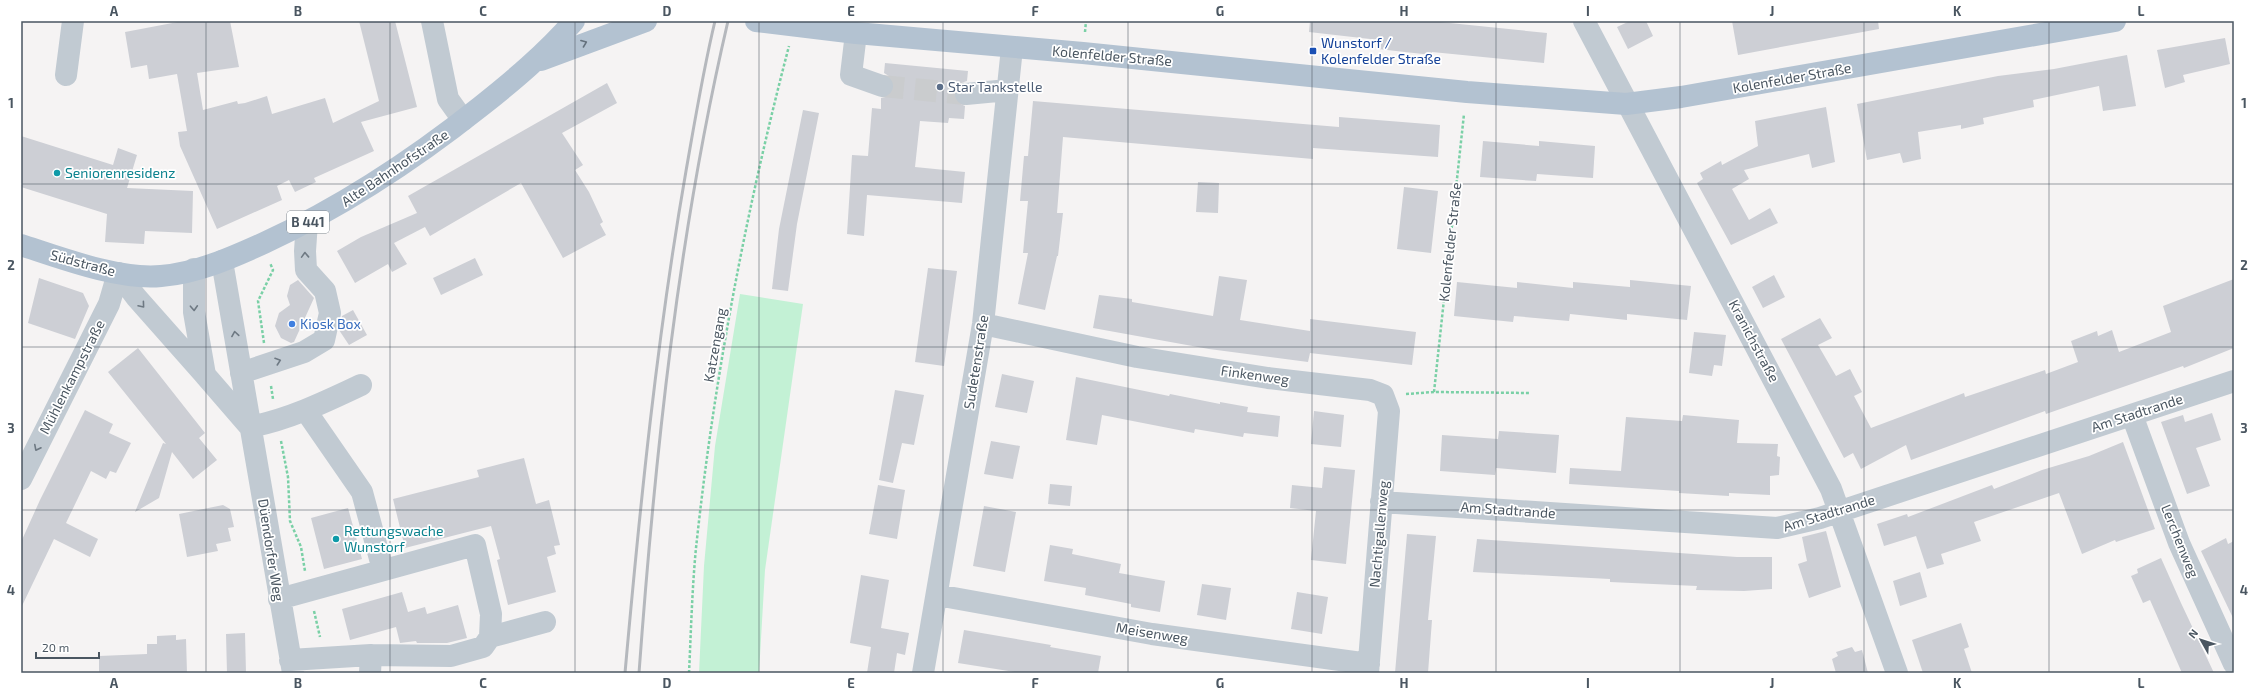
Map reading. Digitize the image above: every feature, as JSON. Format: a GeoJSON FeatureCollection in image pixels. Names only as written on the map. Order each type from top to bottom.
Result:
{"type":"FeatureCollection","features":[{"type":"Feature","properties":{"kind":"main road","name":"Alte Bahnhofstraße"},"geometry":{"type":"LineString","coordinates":[[146,276],[160,276],[222,261],[307,222],[340,205],[389,174],[463,120],[535,63],[574,21]]}},
{"type":"Feature","properties":{"kind":"main road"},"geometry":{"type":"LineString","coordinates":[[535,63],[646,21]]}},
{"type":"Feature","properties":{"kind":"main road","name":"Kolenfelder Straße"},"geometry":{"type":"LineString","coordinates":[[756,21],[805,25],[856,33],[1012,48],[1098,54],[1467,92],[1626,104],[1688,96],[2115,21]]}},
{"type":"Feature","properties":{"kind":"main road","name":"Südstraße"},"geometry":{"type":"LineString","coordinates":[[21,245],[118,273],[146,276]]}},
{"type":"Feature","properties":{"kind":"street"},"geometry":{"type":"LineString","coordinates":[[66,75],[73,21]]}},
{"type":"Feature","properties":{"kind":"street","name":"Alte Bahnhofstraße"},"geometry":{"type":"LineString","coordinates":[[432,21],[448,99],[463,120]]}},
{"type":"Feature","properties":{"kind":"street","name":"Kranichstraße"},"geometry":{"type":"LineString","coordinates":[[1584,21],[1626,104],[1643,130],[1832,488],[1897,673]]}},
{"type":"Feature","properties":{"kind":"street"},"geometry":{"type":"LineString","coordinates":[[856,33],[851,75],[882,86]]}},
{"type":"Feature","properties":{"kind":"street","name":"Sudetenstraße"},"geometry":{"type":"LineString","coordinates":[[923,673],[983,324],[1012,48]]}},
{"type":"Feature","properties":{"kind":"street"},"geometry":{"type":"LineString","coordinates":[[966,94],[1008,90]]}},
{"type":"Feature","properties":{"kind":"street"},"geometry":{"type":"LineString","coordinates":[[241,373],[304,352],[324,340],[330,313],[325,291],[306,270],[305,251],[307,222]]}},
{"type":"Feature","properties":{"kind":"street","name":"Düendorfer Weg"},"geometry":{"type":"LineString","coordinates":[[222,261],[266,512],[291,667]]}},
{"type":"Feature","properties":{"kind":"street"},"geometry":{"type":"LineString","coordinates":[[194,269],[194,312],[205,376]]}},
{"type":"Feature","properties":{"kind":"street"},"geometry":{"type":"LineString","coordinates":[[118,273],[148,312],[250,427],[278,422],[306,411],[361,385]]}},
{"type":"Feature","properties":{"kind":"street","name":"Mühlenkampstraße"},"geometry":{"type":"LineString","coordinates":[[21,479],[109,304],[118,273]]}},
{"type":"Feature","properties":{"kind":"street","name":"Finkenweg"},"geometry":{"type":"LineString","coordinates":[[983,324],[1136,357],[1268,378],[1370,390],[1383,395]]}},
{"type":"Feature","properties":{"kind":"street","name":"Am Stadtrande"},"geometry":{"type":"LineString","coordinates":[[1381,502],[1777,528],[1840,511],[2234,381]]}},
{"type":"Feature","properties":{"kind":"street","name":"Nachtigallenweg"},"geometry":{"type":"LineString","coordinates":[[1368,668],[1389,411],[1383,395]]}},
{"type":"Feature","properties":{"kind":"street"},"geometry":{"type":"LineString","coordinates":[[306,411],[362,492],[383,570]]}},
{"type":"Feature","properties":{"kind":"street","name":"Lerchenweg"},"geometry":{"type":"LineString","coordinates":[[2132,415],[2179,543],[2234,664]]}},
{"type":"Feature","properties":{"kind":"street"},"geometry":{"type":"LineString","coordinates":[[279,599],[475,545],[490,614],[490,638]]}},
{"type":"Feature","properties":{"kind":"street","name":"Meisenweg"},"geometry":{"type":"LineString","coordinates":[[936,595],[1152,634],[1368,668]]}},
{"type":"Feature","properties":{"kind":"street"},"geometry":{"type":"LineString","coordinates":[[291,667],[370,664],[451,656],[483,647],[490,638],[545,622]]}},
{"type":"Feature","properties":{"kind":"path","name":"Katzengang"},"geometry":{"type":"LineString","coordinates":[[689,673],[696,549],[718,385],[757,175],[805,25]]}},
{"type":"Feature","properties":{"kind":"path","name":"Kolenfelder Straße"},"geometry":{"type":"LineString","coordinates":[[1434,392],[1467,92]]}},
{"type":"Feature","properties":{"kind":"path"},"geometry":{"type":"LineString","coordinates":[[1383,395],[1434,392],[1530,393]]}},
{"type":"Feature","properties":{"kind":"green space"},"geometry":{"type":"Polygon","coordinates":[[[740,294],[803,304],[765,570],[759,673],[699,673],[704,566],[715,446],[740,294]]]}},
{"type":"Feature","properties":{"kind":"building"},"geometry":{"type":"Polygon","coordinates":[[[183,21],[230,21],[239,67],[197,73],[203,110],[237,101],[238,104],[245,103],[267,96],[272,114],[325,98],[333,123],[379,101],[359,21],[395,21],[417,107],[361,122],[374,151],[314,178],[316,182],[295,192],[289,180],[277,186],[282,200],[217,229],[180,146],[178,132],[187,131],[177,74],[149,79],[147,65],[131,68],[125,32],[183,21]]]}},
{"type":"Feature","properties":{"kind":"building"},"geometry":{"type":"Polygon","coordinates":[[[1310,21],[1430,21],[1547,33],[1544,63],[1432,52],[1432,55],[1378,49],[1379,40],[1309,32],[1310,21]]]}},
{"type":"Feature","properties":{"kind":"building"},"geometry":{"type":"Polygon","coordinates":[[[1630,21],[1646,21],[1653,36],[1628,49],[1617,27],[1630,21]]]}},
{"type":"Feature","properties":{"kind":"building"},"geometry":{"type":"Polygon","coordinates":[[[1732,21],[1878,21],[1879,29],[1738,55],[1732,21]]]}},
{"type":"Feature","properties":{"kind":"building"},"geometry":{"type":"Polygon","coordinates":[[[2225,38],[2230,64],[2183,75],[2185,82],[2165,88],[2157,50],[2225,38]]]}},
{"type":"Feature","properties":{"kind":"building"},"geometry":{"type":"Polygon","coordinates":[[[2127,55],[2136,106],[2103,111],[2099,86],[2033,100],[2034,107],[1983,118],[1984,124],[1961,129],[1961,125],[1918,132],[1921,159],[1903,163],[1900,153],[1867,160],[1857,104],[1998,76],[2054,69],[2127,55]]]}},
{"type":"Feature","properties":{"kind":"building"},"geometry":{"type":"Polygon","coordinates":[[[885,63],[968,71],[967,81],[958,84],[954,95],[956,102],[965,106],[964,119],[949,118],[948,123],[920,121],[915,167],[965,172],[962,203],[867,195],[864,236],[847,234],[852,155],[868,156],[872,108],[881,109],[881,98],[890,96],[894,90],[892,78],[884,73],[885,63]]]}},
{"type":"Feature","properties":{"kind":"building"},"geometry":{"type":"Polygon","coordinates":[[[607,83],[617,103],[562,133],[583,165],[575,170],[589,192],[603,222],[600,224],[606,235],[563,258],[521,183],[430,236],[425,227],[394,243],[407,264],[392,272],[388,264],[355,283],[337,251],[361,237],[417,213],[408,196],[607,83]]]}},
{"type":"Feature","properties":{"kind":"building"},"geometry":{"type":"Polygon","coordinates":[[[1033,101],[1339,127],[1339,117],[1440,125],[1438,157],[1313,148],[1313,159],[1063,137],[1057,213],[1063,213],[1058,256],[1045,310],[1018,304],[1028,253],[1023,253],[1028,201],[1020,201],[1024,156],[1028,156],[1033,101]]]}},
{"type":"Feature","properties":{"kind":"building"},"geometry":{"type":"Polygon","coordinates":[[[1826,107],[1835,162],[1812,168],[1809,154],[1744,170],[1749,179],[1732,189],[1749,220],[1770,208],[1778,223],[1731,245],[1697,183],[1703,179],[1700,173],[1721,161],[1722,165],[1758,146],[1755,121],[1826,107]]]}},
{"type":"Feature","properties":{"kind":"building"},"geometry":{"type":"Polygon","coordinates":[[[803,110],[819,113],[797,224],[788,291],[772,289],[779,229],[803,110]]]}},
{"type":"Feature","properties":{"kind":"building"},"geometry":{"type":"Polygon","coordinates":[[[21,136],[113,165],[118,148],[137,155],[127,188],[193,191],[192,233],[145,231],[144,244],[105,242],[107,214],[21,187],[21,136]]]}},
{"type":"Feature","properties":{"kind":"building"},"geometry":{"type":"Polygon","coordinates":[[[1483,141],[1539,146],[1539,141],[1595,146],[1593,178],[1537,174],[1536,181],[1480,177],[1483,141]]]}},
{"type":"Feature","properties":{"kind":"building"},"geometry":{"type":"Polygon","coordinates":[[[1198,182],[1219,183],[1218,213],[1196,212],[1198,182]]]}},
{"type":"Feature","properties":{"kind":"building"},"geometry":{"type":"Polygon","coordinates":[[[1404,187],[1438,191],[1431,253],[1397,249],[1404,187]]]}},
{"type":"Feature","properties":{"kind":"building"},"geometry":{"type":"Polygon","coordinates":[[[475,258],[483,275],[441,295],[433,278],[475,258]]]}},
{"type":"Feature","properties":{"kind":"building"},"geometry":{"type":"Polygon","coordinates":[[[928,268],[957,271],[944,366],[915,362],[928,268]]]}},
{"type":"Feature","properties":{"kind":"building"},"geometry":{"type":"Polygon","coordinates":[[[1774,275],[1785,297],[1763,308],[1752,287],[1774,275]]]}},
{"type":"Feature","properties":{"kind":"building"},"geometry":{"type":"Polygon","coordinates":[[[1219,276],[1247,280],[1240,320],[1310,331],[1310,319],[1416,332],[1412,365],[1310,353],[1308,362],[1209,349],[1093,328],[1099,295],[1132,299],[1132,302],[1213,316],[1219,276]]]}},
{"type":"Feature","properties":{"kind":"building"},"geometry":{"type":"Polygon","coordinates":[[[39,278],[83,293],[89,306],[75,339],[28,323],[39,278]]]}},
{"type":"Feature","properties":{"kind":"building"},"geometry":{"type":"Polygon","coordinates":[[[2234,279],[2234,348],[2184,368],[2183,366],[2046,414],[2045,411],[1911,460],[1906,445],[1861,469],[1853,453],[1844,458],[1781,339],[1820,318],[1832,338],[1818,345],[1836,376],[1850,369],[1862,392],[1854,396],[1871,428],[1964,393],[1965,397],[2045,370],[2046,374],[2078,362],[2071,341],[2097,331],[2098,336],[2112,330],[2119,352],[2171,332],[2163,306],[2234,279]]]}},
{"type":"Feature","properties":{"kind":"building"},"geometry":{"type":"Polygon","coordinates":[[[298,280],[314,298],[294,342],[291,343],[281,338],[275,326],[279,313],[290,305],[287,296],[290,285],[298,280]]]}},
{"type":"Feature","properties":{"kind":"building"},"geometry":{"type":"Polygon","coordinates":[[[1630,280],[1691,286],[1687,320],[1627,314],[1627,320],[1570,314],[1569,321],[1514,316],[1513,322],[1454,316],[1457,282],[1517,288],[1517,282],[1573,288],[1573,282],[1630,287],[1630,280]]]}},
{"type":"Feature","properties":{"kind":"building"},"geometry":{"type":"Polygon","coordinates":[[[353,310],[367,335],[349,345],[339,330],[342,316],[353,310]]]}},
{"type":"Feature","properties":{"kind":"building"},"geometry":{"type":"Polygon","coordinates":[[[1694,332],[1726,335],[1722,366],[1714,365],[1712,376],[1689,373],[1694,332]]]}},
{"type":"Feature","properties":{"kind":"building"},"geometry":{"type":"Polygon","coordinates":[[[138,348],[205,433],[199,438],[217,460],[193,479],[172,452],[159,498],[135,512],[163,443],[166,444],[108,372],[138,348]]]}},
{"type":"Feature","properties":{"kind":"building"},"geometry":{"type":"Polygon","coordinates":[[[1002,374],[1034,381],[1027,413],[995,407],[1002,374]]]}},
{"type":"Feature","properties":{"kind":"building"},"geometry":{"type":"Polygon","coordinates":[[[1076,377],[1169,396],[1170,394],[1220,404],[1220,402],[1248,407],[1247,412],[1280,416],[1278,437],[1244,433],[1243,437],[1195,429],[1194,433],[1102,415],[1097,445],[1066,440],[1076,377]]]}},
{"type":"Feature","properties":{"kind":"building"},"geometry":{"type":"Polygon","coordinates":[[[895,390],[924,395],[914,445],[902,443],[893,483],[879,480],[895,390]]]}},
{"type":"Feature","properties":{"kind":"building"},"geometry":{"type":"Polygon","coordinates":[[[85,410],[113,424],[109,433],[131,443],[116,473],[110,471],[106,479],[91,471],[66,523],[98,539],[90,557],[54,539],[21,608],[21,542],[40,500],[85,410]]]}},
{"type":"Feature","properties":{"kind":"building"},"geometry":{"type":"Polygon","coordinates":[[[1314,411],[1344,415],[1341,447],[1311,444],[1314,411]]]}},
{"type":"Feature","properties":{"kind":"building"},"geometry":{"type":"Polygon","coordinates":[[[2212,413],[2221,440],[2196,448],[2210,486],[2187,494],[2161,422],[2183,415],[2185,422],[2212,413]]]}},
{"type":"Feature","properties":{"kind":"building"},"geometry":{"type":"Polygon","coordinates":[[[1683,415],[1739,420],[1737,443],[1778,444],[1777,456],[1780,457],[1779,475],[1770,476],[1770,495],[1729,493],[1729,496],[1679,493],[1679,491],[1569,484],[1570,468],[1621,471],[1626,417],[1682,421],[1683,415]]]}},
{"type":"Feature","properties":{"kind":"building"},"geometry":{"type":"Polygon","coordinates":[[[1499,431],[1559,435],[1556,473],[1496,468],[1495,475],[1440,471],[1442,435],[1498,439],[1499,431]]]}},
{"type":"Feature","properties":{"kind":"building"},"geometry":{"type":"Polygon","coordinates":[[[991,441],[1020,446],[1013,479],[984,474],[991,441]]]}},
{"type":"Feature","properties":{"kind":"building"},"geometry":{"type":"Polygon","coordinates":[[[2123,442],[2155,529],[2116,542],[2115,540],[2082,554],[2059,493],[1974,522],[1981,541],[1941,554],[1944,564],[1927,569],[1916,536],[1884,546],[1877,524],[1907,514],[1908,517],[1992,485],[1994,489],[2042,470],[2089,456],[2123,442]]]}},
{"type":"Feature","properties":{"kind":"building"},"geometry":{"type":"Polygon","coordinates":[[[524,458],[536,504],[549,500],[560,545],[554,546],[556,554],[547,557],[556,592],[508,605],[497,560],[500,559],[491,526],[405,548],[393,499],[479,477],[477,470],[524,458]]]}},
{"type":"Feature","properties":{"kind":"building"},"geometry":{"type":"Polygon","coordinates":[[[1324,467],[1355,470],[1346,564],[1311,560],[1316,511],[1290,508],[1292,485],[1322,488],[1324,467]]]}},
{"type":"Feature","properties":{"kind":"building"},"geometry":{"type":"Polygon","coordinates":[[[1050,484],[1072,486],[1070,506],[1048,504],[1050,484]]]}},
{"type":"Feature","properties":{"kind":"building"},"geometry":{"type":"Polygon","coordinates":[[[878,485],[905,490],[897,539],[869,534],[878,485]]]}},
{"type":"Feature","properties":{"kind":"building"},"geometry":{"type":"Polygon","coordinates":[[[223,505],[230,509],[234,527],[228,528],[231,541],[216,544],[218,551],[187,557],[179,514],[223,505]]]}},
{"type":"Feature","properties":{"kind":"building"},"geometry":{"type":"Polygon","coordinates":[[[984,506],[1016,512],[1005,572],[973,566],[984,506]]]}},
{"type":"Feature","properties":{"kind":"building","name":"Rettungswache Wunstorf"},"geometry":{"type":"Polygon","coordinates":[[[348,508],[362,559],[324,569],[311,518],[348,508]]]}},
{"type":"Feature","properties":{"kind":"building"},"geometry":{"type":"Polygon","coordinates":[[[1826,531],[1841,587],[1809,598],[1798,564],[1807,561],[1802,537],[1826,531]]]}},
{"type":"Feature","properties":{"kind":"building"},"geometry":{"type":"Polygon","coordinates":[[[1407,534],[1436,536],[1428,620],[1432,620],[1428,673],[1395,673],[1407,534]]]}},
{"type":"Feature","properties":{"kind":"building"},"geometry":{"type":"Polygon","coordinates":[[[2226,538],[2228,544],[2234,541],[2234,620],[2201,551],[2226,538]]]}},
{"type":"Feature","properties":{"kind":"building"},"geometry":{"type":"Polygon","coordinates":[[[1477,539],[1737,557],[1772,557],[1772,589],[1744,591],[1696,590],[1697,586],[1610,582],[1610,579],[1473,572],[1477,539]]]}},
{"type":"Feature","properties":{"kind":"building"},"geometry":{"type":"Polygon","coordinates":[[[1050,545],[1073,549],[1072,554],[1121,564],[1119,573],[1165,581],[1160,612],[1131,607],[1131,604],[1085,595],[1086,588],[1044,581],[1050,545]]]}},
{"type":"Feature","properties":{"kind":"building"},"geometry":{"type":"Polygon","coordinates":[[[2161,558],[2214,673],[2182,673],[2150,600],[2143,603],[2131,576],[2138,573],[2137,569],[2161,558]]]}},
{"type":"Feature","properties":{"kind":"building"},"geometry":{"type":"Polygon","coordinates":[[[1920,572],[1927,597],[1900,606],[1893,581],[1920,572]]]}},
{"type":"Feature","properties":{"kind":"building"},"geometry":{"type":"Polygon","coordinates":[[[861,575],[889,580],[881,628],[909,633],[905,655],[897,653],[894,673],[867,673],[871,647],[850,643],[861,575]]]}},
{"type":"Feature","properties":{"kind":"building"},"geometry":{"type":"Polygon","coordinates":[[[1202,584],[1231,588],[1226,620],[1197,615],[1202,584]]]}},
{"type":"Feature","properties":{"kind":"building"},"geometry":{"type":"Polygon","coordinates":[[[402,592],[408,612],[425,607],[427,614],[458,605],[467,638],[447,643],[417,643],[416,641],[400,643],[396,627],[350,640],[342,609],[402,592]]]}},
{"type":"Feature","properties":{"kind":"building"},"geometry":{"type":"Polygon","coordinates":[[[1297,592],[1328,597],[1322,634],[1291,629],[1297,592]]]}},
{"type":"Feature","properties":{"kind":"building"},"geometry":{"type":"Polygon","coordinates":[[[1961,623],[1969,647],[1964,649],[1972,673],[1923,673],[1912,640],[1961,623]]]}},
{"type":"Feature","properties":{"kind":"building"},"geometry":{"type":"Polygon","coordinates":[[[964,630],[1051,645],[1050,647],[1101,656],[1098,673],[1022,673],[958,663],[964,630]]]}},
{"type":"Feature","properties":{"kind":"building"},"geometry":{"type":"Polygon","coordinates":[[[245,633],[246,673],[227,673],[226,634],[245,633]]]}},
{"type":"Feature","properties":{"kind":"building"},"geometry":{"type":"Polygon","coordinates":[[[176,635],[176,640],[186,639],[187,673],[99,673],[99,656],[147,654],[147,644],[157,644],[157,636],[176,635]]]}},
{"type":"Feature","properties":{"kind":"building"},"geometry":{"type":"Polygon","coordinates":[[[1852,647],[1855,652],[1862,650],[1868,673],[1836,673],[1832,659],[1838,656],[1836,652],[1852,647]]]}},
{"type":"Feature","properties":{"kind":"tunnel"},"geometry":{"type":"LineString","coordinates":[[882,86],[966,94]]}},
{"type":"Feature","properties":{"kind":"railway"},"geometry":{"type":"LineString","coordinates":[[625,673],[643,484],[666,296],[693,133],[715,21]]}},
{"type":"Feature","properties":{"kind":"railway"},"geometry":{"type":"LineString","coordinates":[[639,673],[645,591],[661,427],[682,264],[710,102],[728,21]]}},
{"type":"Feature","properties":{"kind":"place","name":"Wunstorf / Kolenfelder Straße"},"geometry":{"type":"Point","coordinates":[1313,51]}},
{"type":"Feature","properties":{"kind":"place","name":"Star Tankstelle"},"geometry":{"type":"Point","coordinates":[940,87]}},
{"type":"Feature","properties":{"kind":"place","name":"Seniorenresidenz"},"geometry":{"type":"Point","coordinates":[57,173]}},
{"type":"Feature","properties":{"kind":"place","name":"Kiosk Box"},"geometry":{"type":"Point","coordinates":[292,324]}},
{"type":"Feature","properties":{"kind":"place","name":"Rettungswache Wunstorf"},"geometry":{"type":"Point","coordinates":[336,539]}}]}
